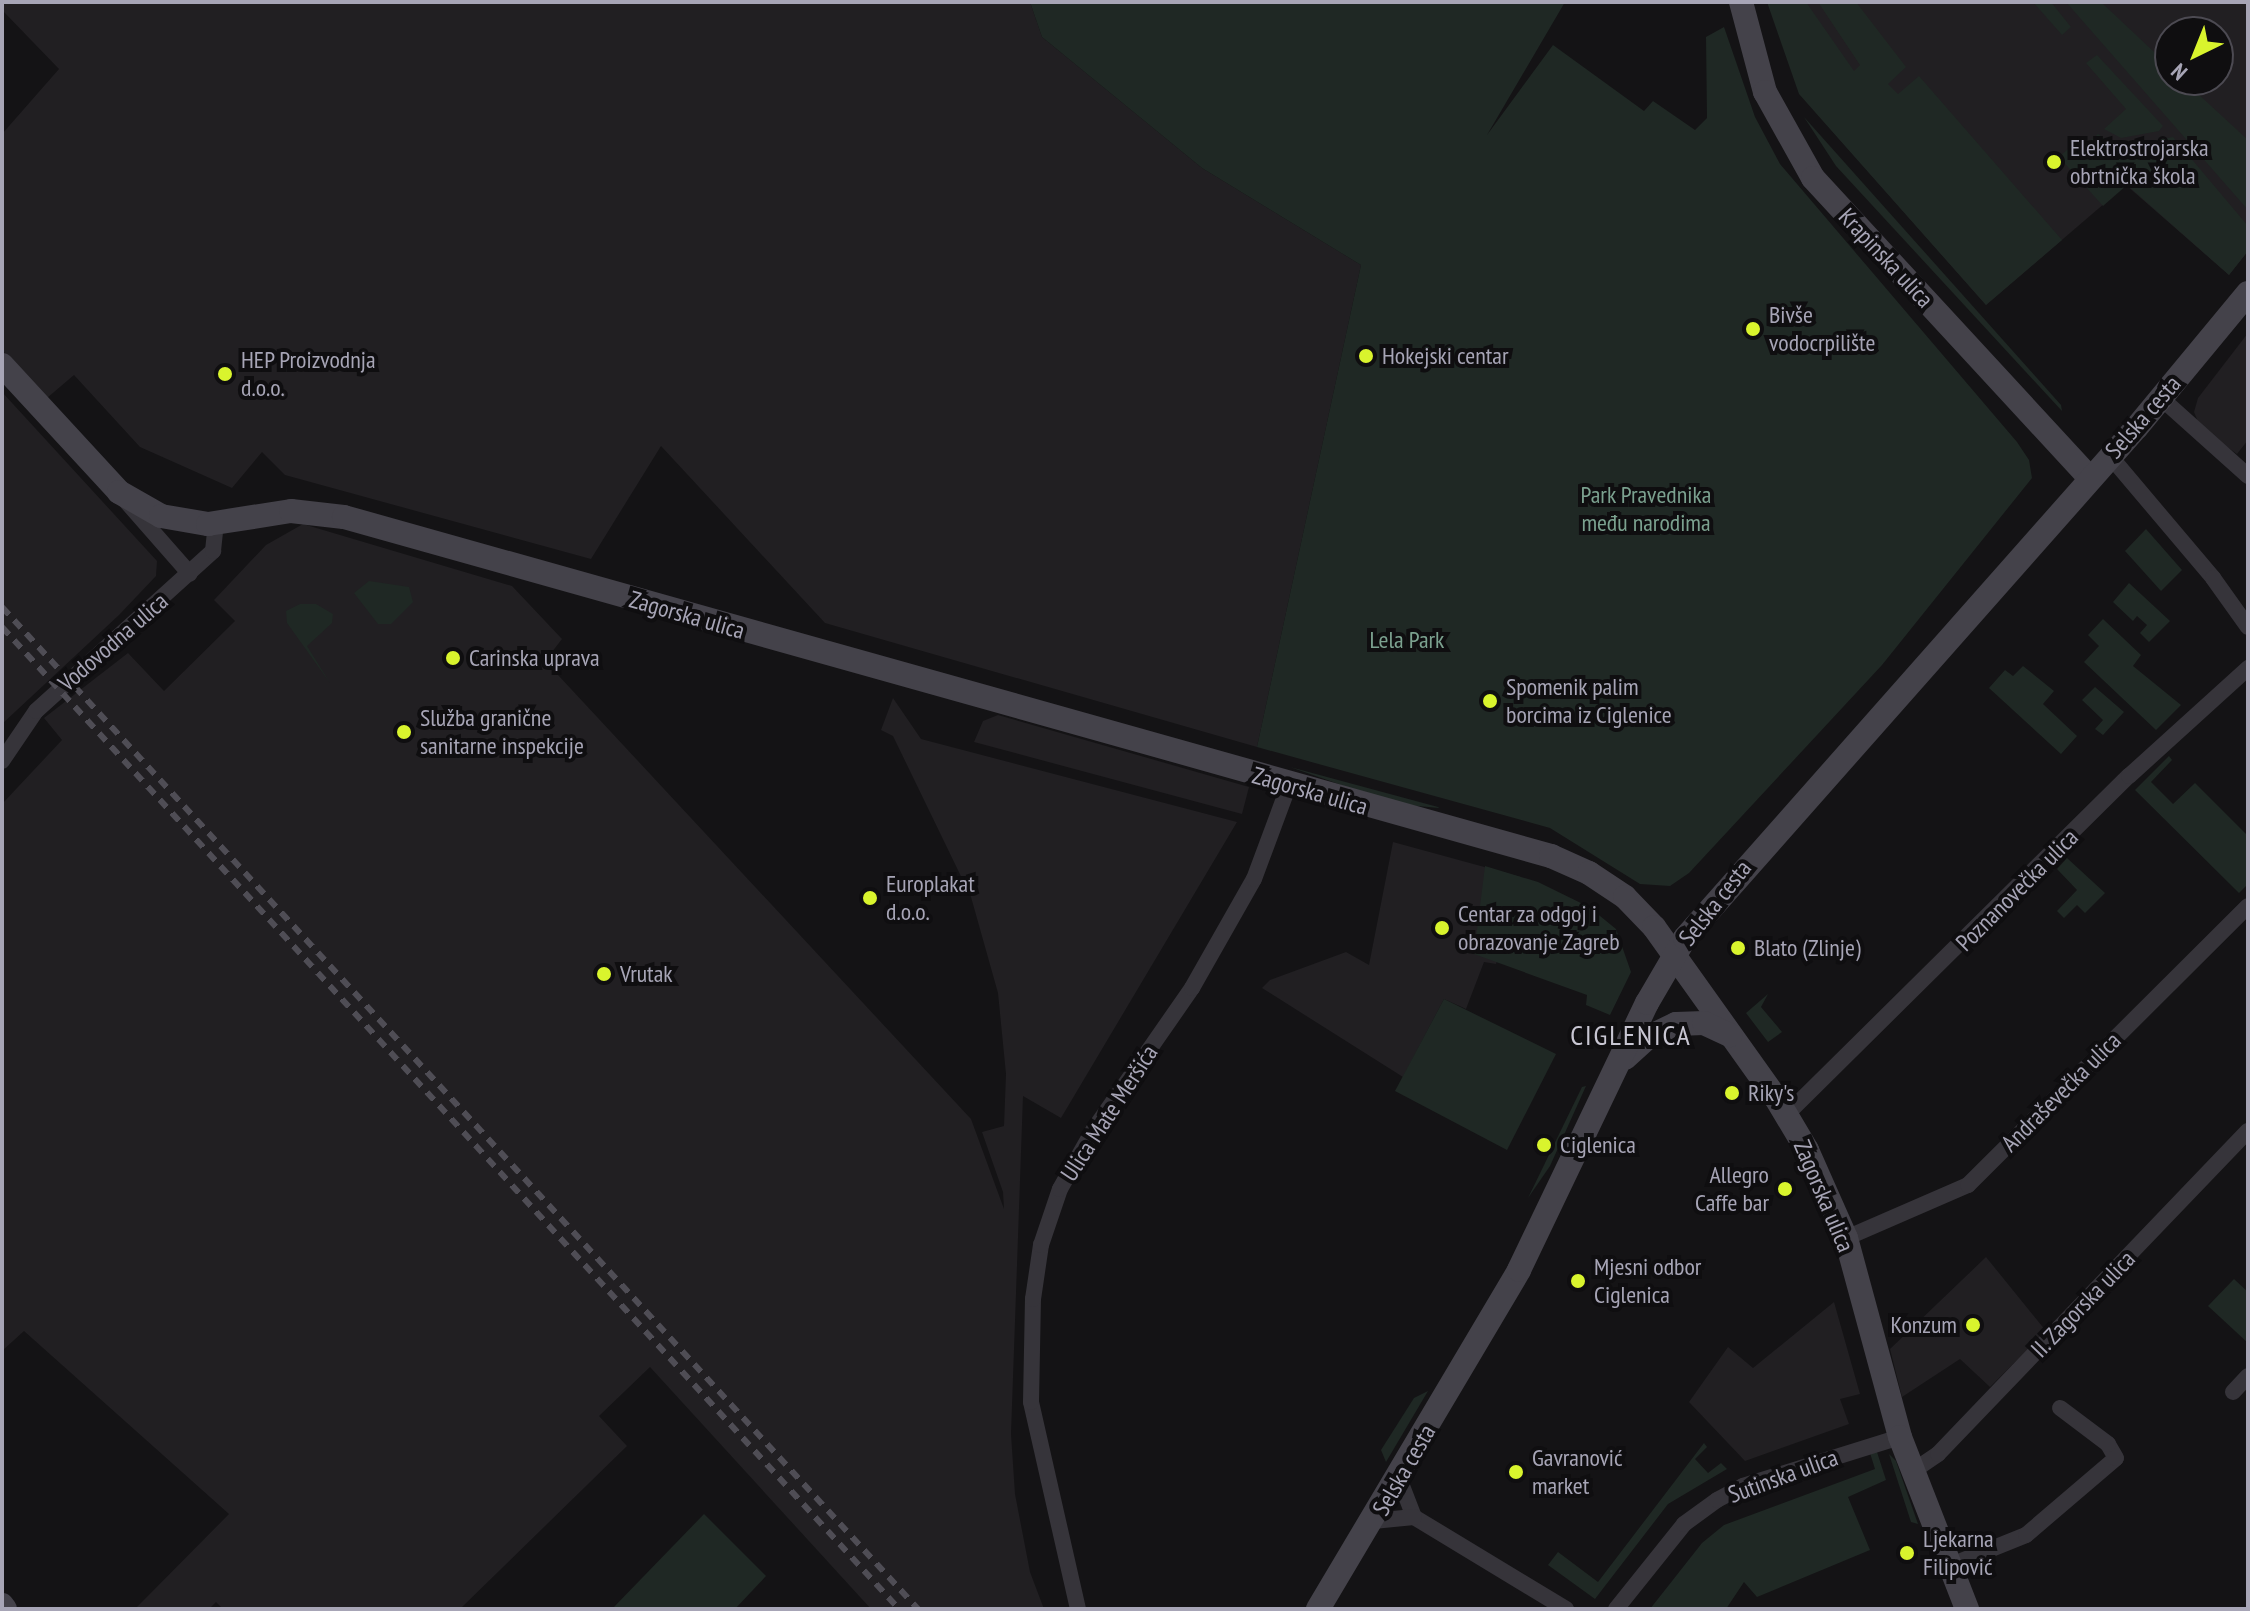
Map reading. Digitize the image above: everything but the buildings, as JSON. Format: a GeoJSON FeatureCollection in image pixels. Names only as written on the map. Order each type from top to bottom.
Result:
{"type":"FeatureCollection","features":[{"type":"Feature","properties":{"kind":"street","name":"Krapinska ulica"},"geometry":{"type":"LineString","coordinates":[[1741,2],[1765,92],[1813,178],[2090,478]]}},
{"type":"Feature","properties":{"kind":"street","name":"Selska cesta"},"geometry":{"type":"LineString","coordinates":[[1318,1609],[1399,1478],[1550,1213],[1615,1069],[1674,955],[1740,869],[2110,456],[2248,293]]}},
{"type":"Feature","properties":{"kind":"street","name":"Zagorska ulica"},"geometry":{"type":"LineString","coordinates":[[2,365],[119,492],[161,516],[216,524],[291,511],[344,517],[1564,861],[1625,897],[1674,955],[1787,1114],[1846,1238],[1900,1437],[1967,1609]]}},
{"type":"Feature","properties":{"kind":"street"},"geometry":{"type":"LineString","coordinates":[[2161,398],[2248,476]]}},
{"type":"Feature","properties":{"kind":"street"},"geometry":{"type":"LineString","coordinates":[[2110,456],[2187,545],[2248,627]]}},
{"type":"Feature","properties":{"kind":"street"},"geometry":{"type":"LineString","coordinates":[[119,492],[190,574]]}},
{"type":"Feature","properties":{"kind":"street","name":"Vodovodna ulica"},"geometry":{"type":"LineString","coordinates":[[2,761],[36,711],[213,551],[216,524]]}},
{"type":"Feature","properties":{"kind":"street","name":"Poznanovečka ulica"},"geometry":{"type":"LineString","coordinates":[[1787,1114],[2140,765],[2248,668]]}},
{"type":"Feature","properties":{"kind":"street","name":"Ulica Mate Meršića"},"geometry":{"type":"LineString","coordinates":[[1078,1609],[1031,1402],[1033,1299],[1041,1245],[1060,1189],[1094,1129],[1192,988],[1254,879],[1289,785]]}},
{"type":"Feature","properties":{"kind":"street","name":"Andraševečka ulica"},"geometry":{"type":"LineString","coordinates":[[1846,1238],[1968,1185],[2248,906]]}},
{"type":"Feature","properties":{"kind":"street"},"geometry":{"type":"LineString","coordinates":[[1615,1069],[1647,1038],[1676,1024],[1704,1023],[1735,1038]]}},
{"type":"Feature","properties":{"kind":"street","name":"II. Zagorska ulica"},"geometry":{"type":"LineString","coordinates":[[1913,1471],[1938,1454],[2248,1131]]}},
{"type":"Feature","properties":{"kind":"street"},"geometry":{"type":"LineString","coordinates":[[2233,1392],[2248,1376]]}},
{"type":"Feature","properties":{"kind":"street"},"geometry":{"type":"LineString","coordinates":[[1949,1566],[2001,1550],[2026,1535],[2116,1458],[2108,1444],[2060,1408]]}},
{"type":"Feature","properties":{"kind":"street","name":"Sutinska ulica"},"geometry":{"type":"LineString","coordinates":[[1616,1609],[1684,1524],[1708,1505],[1743,1486],[1900,1437]]}},
{"type":"Feature","properties":{"kind":"street"},"geometry":{"type":"LineString","coordinates":[[1399,1478],[1414,1517]]}},
{"type":"Feature","properties":{"kind":"street"},"geometry":{"type":"LineString","coordinates":[[1373,1521],[1414,1517],[1566,1609]]}},
{"type":"Feature","properties":{"kind":"shaded area"},"geometry":{"type":"Polygon","coordinates":[[[2,2],[1030,2],[1042,37],[1202,168],[1361,265],[1257,747],[825,623],[661,446],[591,559],[285,475],[262,452],[232,488],[140,447],[74,375],[47,398],[2,350],[2,134],[59,69],[2,10],[2,2]]]}},
{"type":"Feature","properties":{"kind":"shaded area","name":"Elektrostrojarska obrtnička škola"},"geometry":{"type":"Polygon","coordinates":[[[1787,2],[2248,2],[2248,251],[2229,275],[2126,185],[1986,305],[1811,107],[1787,2]]]}},
{"type":"Feature","properties":{"kind":"shaded area"},"geometry":{"type":"Polygon","coordinates":[[[2248,333],[2248,440],[2237,454],[2201,429],[2194,412],[2198,398],[2248,333]]]}},
{"type":"Feature","properties":{"kind":"shaded area"},"geometry":{"type":"Polygon","coordinates":[[[2,392],[157,561],[156,576],[119,615],[2,724],[2,392]]]}},
{"type":"Feature","properties":{"kind":"shaded area"},"geometry":{"type":"Polygon","coordinates":[[[303,524],[512,586],[562,639],[545,661],[971,1119],[1004,1209],[1003,1192],[982,1132],[1004,1126],[1006,1074],[998,993],[971,897],[893,736],[881,730],[893,698],[921,739],[1237,822],[1061,1118],[1023,1096],[1011,1434],[1015,1494],[1030,1572],[1044,1609],[871,1609],[650,1367],[599,1416],[627,1446],[460,1609],[223,1609],[216,1602],[209,1609],[135,1609],[229,1514],[24,1331],[2,1351],[2,804],[62,740],[44,718],[128,653],[164,691],[235,621],[214,600],[266,545],[303,524]]]}},
{"type":"Feature","properties":{"kind":"shaded area"},"geometry":{"type":"Polygon","coordinates":[[[998,715],[1249,787],[1242,814],[974,742],[983,721],[998,715]]]}},
{"type":"Feature","properties":{"kind":"shaded area"},"geometry":{"type":"Polygon","coordinates":[[[1393,842],[1521,877],[1496,964],[1484,962],[1466,1009],[1444,999],[1403,1077],[1262,988],[1270,980],[1346,952],[1369,965],[1393,842]]]}},
{"type":"Feature","properties":{"kind":"shaded area"},"geometry":{"type":"Polygon","coordinates":[[[1986,1257],[2046,1331],[1990,1387],[1960,1359],[1902,1397],[1890,1349],[1986,1257]]]}},
{"type":"Feature","properties":{"kind":"shaded area"},"geometry":{"type":"Polygon","coordinates":[[[1834,1302],[1860,1394],[1840,1399],[1849,1424],[1745,1461],[1689,1402],[1728,1347],[1753,1368],[1834,1302]]]}},
{"type":"Feature","properties":{"kind":"green space","name":"Park Pravednika među narodima"},"geometry":{"type":"Polygon","coordinates":[[[1030,2],[1565,2],[1487,135],[1553,45],[1644,111],[1653,101],[1695,130],[1707,118],[1706,37],[1724,27],[1755,117],[1780,164],[2017,442],[2029,460],[2032,478],[1882,665],[1689,873],[1670,886],[1640,884],[1550,828],[1257,747],[1361,265],[1202,168],[1042,37],[1030,2]]]}},
{"type":"Feature","properties":{"kind":"green space"},"geometry":{"type":"Polygon","coordinates":[[[1767,2],[1806,2],[1854,71],[1860,65],[1818,2],[1856,2],[1906,67],[1888,84],[1898,94],[1919,76],[2062,240],[1986,305],[1799,94],[1767,2]]]}},
{"type":"Feature","properties":{"kind":"green space"},"geometry":{"type":"Polygon","coordinates":[[[2033,2],[2051,2],[2071,27],[2062,35],[2033,2]]]}},
{"type":"Feature","properties":{"kind":"green space"},"geometry":{"type":"Polygon","coordinates":[[[2066,2],[2101,2],[2154,52],[2154,96],[2200,96],[2248,140],[2248,210],[2066,2]]]}},
{"type":"Feature","properties":{"kind":"green space"},"geometry":{"type":"Polygon","coordinates":[[[2097,55],[2163,126],[2159,131],[2121,138],[2104,129],[2126,109],[2086,63],[2097,55]]]}},
{"type":"Feature","properties":{"kind":"green space"},"geometry":{"type":"Polygon","coordinates":[[[1804,117],[2061,405],[2062,411],[1836,166],[1804,117]]]}},
{"type":"Feature","properties":{"kind":"green space"},"geometry":{"type":"Polygon","coordinates":[[[2098,134],[2118,148],[2173,137],[2248,226],[2248,251],[2229,275],[2127,185],[2103,206],[2059,157],[2076,142],[2082,148],[2098,134]]]}},
{"type":"Feature","properties":{"kind":"green space"},"geometry":{"type":"Polygon","coordinates":[[[2146,529],[2182,570],[2161,591],[2125,551],[2146,529]]]}},
{"type":"Feature","properties":{"kind":"green space"},"geometry":{"type":"Polygon","coordinates":[[[369,581],[409,587],[413,602],[391,624],[378,624],[354,593],[369,581]]]}},
{"type":"Feature","properties":{"kind":"green space"},"geometry":{"type":"Polygon","coordinates":[[[2129,583],[2170,621],[2149,642],[2140,633],[2147,625],[2137,616],[2133,621],[2113,602],[2129,583]]]}},
{"type":"Feature","properties":{"kind":"green space"},"geometry":{"type":"Polygon","coordinates":[[[300,604],[316,604],[333,614],[332,623],[307,646],[330,683],[287,623],[286,611],[300,604]]]}},
{"type":"Feature","properties":{"kind":"green space"},"geometry":{"type":"Polygon","coordinates":[[[2103,619],[2141,655],[2133,666],[2181,705],[2156,730],[2084,662],[2099,646],[2088,635],[2103,619]]]}},
{"type":"Feature","properties":{"kind":"green space"},"geometry":{"type":"Polygon","coordinates":[[[2023,666],[2054,691],[2043,704],[2077,736],[2061,754],[1989,688],[2005,670],[2013,676],[2023,666]]]}},
{"type":"Feature","properties":{"kind":"green space"},"geometry":{"type":"Polygon","coordinates":[[[2095,687],[2124,712],[2103,735],[2095,729],[2103,720],[2082,700],[2095,687]]]}},
{"type":"Feature","properties":{"kind":"green space"},"geometry":{"type":"Polygon","coordinates":[[[2169,756],[2172,760],[2151,782],[2173,804],[2195,783],[2248,836],[2248,884],[2239,893],[2135,790],[2169,756]]]}},
{"type":"Feature","properties":{"kind":"green space"},"geometry":{"type":"Polygon","coordinates":[[[1290,767],[1438,807],[1439,808],[1396,804],[1290,767]]]}},
{"type":"Feature","properties":{"kind":"green space"},"geometry":{"type":"Polygon","coordinates":[[[2067,858],[2105,893],[2085,913],[2077,905],[2064,918],[2057,911],[2077,890],[2057,869],[2067,858]]]}},
{"type":"Feature","properties":{"kind":"green space"},"geometry":{"type":"Polygon","coordinates":[[[1485,866],[1538,882],[1589,907],[1616,929],[1631,972],[1610,1015],[1586,1005],[1587,995],[1474,954],[1485,866]]]}},
{"type":"Feature","properties":{"kind":"green space"},"geometry":{"type":"Polygon","coordinates":[[[1768,994],[1761,1007],[1782,1032],[1768,1042],[1746,1013],[1768,994]]]}},
{"type":"Feature","properties":{"kind":"green space"},"geometry":{"type":"Polygon","coordinates":[[[1444,999],[1556,1054],[1507,1150],[1395,1091],[1444,999]]]}},
{"type":"Feature","properties":{"kind":"green space"},"geometry":{"type":"Polygon","coordinates":[[[1586,1086],[1550,1166],[1528,1198],[1582,1087],[1586,1086]]]}},
{"type":"Feature","properties":{"kind":"green space"},"geometry":{"type":"Polygon","coordinates":[[[2234,1279],[2248,1292],[2248,1343],[2208,1306],[2234,1279]]]}},
{"type":"Feature","properties":{"kind":"green space"},"geometry":{"type":"Polygon","coordinates":[[[1428,1391],[1386,1462],[1381,1450],[1414,1398],[1428,1391]]]}},
{"type":"Feature","properties":{"kind":"green space"},"geometry":{"type":"Polygon","coordinates":[[[1704,1443],[1707,1447],[1695,1459],[1708,1473],[1721,1463],[1727,1469],[1668,1504],[1595,1599],[1548,1565],[1558,1552],[1598,1582],[1704,1443]]]}},
{"type":"Feature","properties":{"kind":"green space"},"geometry":{"type":"Polygon","coordinates":[[[1877,1452],[1886,1480],[1848,1497],[1870,1550],[1757,1597],[1744,1582],[1726,1609],[1650,1609],[1702,1543],[1724,1525],[1875,1469],[1870,1453],[1877,1452]]]}},
{"type":"Feature","properties":{"kind":"green space"},"geometry":{"type":"Polygon","coordinates":[[[1889,1454],[1896,1461],[1918,1524],[1911,1522],[1889,1454]]]}},
{"type":"Feature","properties":{"kind":"green space"},"geometry":{"type":"Polygon","coordinates":[[[704,1514],[766,1576],[735,1609],[612,1609],[704,1514]]]}},
{"type":"Feature","properties":{"kind":"railway"},"geometry":{"type":"LineString","coordinates":[[2,607],[918,1609]]}},
{"type":"Feature","properties":{"kind":"railway"},"geometry":{"type":"LineString","coordinates":[[2,627],[899,1609]]}},
{"type":"Feature","properties":{"kind":"place","name":"Elektrostrojarska obrtnička škola"},"geometry":{"type":"Point","coordinates":[2054,162]}},
{"type":"Feature","properties":{"kind":"place","name":"Bivše vodocrpilište"},"geometry":{"type":"Point","coordinates":[1753,329]}},
{"type":"Feature","properties":{"kind":"place","name":"Hokejski centar"},"geometry":{"type":"Point","coordinates":[1366,356]}},
{"type":"Feature","properties":{"kind":"place","name":"HEP Proizvodnja d.o.o."},"geometry":{"type":"Point","coordinates":[225,374]}},
{"type":"Feature","properties":{"kind":"place","name":"Carinska uprava"},"geometry":{"type":"Point","coordinates":[453,658]}},
{"type":"Feature","properties":{"kind":"place","name":"Spomenik palim borcima iz Ciglenice"},"geometry":{"type":"Point","coordinates":[1490,701]}},
{"type":"Feature","properties":{"kind":"place","name":"Služba granične sanitarne inspekcije"},"geometry":{"type":"Point","coordinates":[404,732]}},
{"type":"Feature","properties":{"kind":"place","name":"Europlakat d.o.o."},"geometry":{"type":"Point","coordinates":[870,898]}},
{"type":"Feature","properties":{"kind":"place","name":"Centar za odgoj i obrazovanje Zagreb"},"geometry":{"type":"Point","coordinates":[1442,928]}},
{"type":"Feature","properties":{"kind":"place","name":"Blato (Zlinje)"},"geometry":{"type":"Point","coordinates":[1738,948]}},
{"type":"Feature","properties":{"kind":"place","name":"Vrutak"},"geometry":{"type":"Point","coordinates":[604,974]}},
{"type":"Feature","properties":{"kind":"place","name":"Riky's"},"geometry":{"type":"Point","coordinates":[1732,1093]}},
{"type":"Feature","properties":{"kind":"place","name":"Ciglenica"},"geometry":{"type":"Point","coordinates":[1544,1145]}},
{"type":"Feature","properties":{"kind":"place","name":"Allegro Caffe bar"},"geometry":{"type":"Point","coordinates":[1785,1189]}},
{"type":"Feature","properties":{"kind":"place","name":"Mjesni odbor Ciglenica"},"geometry":{"type":"Point","coordinates":[1578,1281]}},
{"type":"Feature","properties":{"kind":"place","name":"Konzum"},"geometry":{"type":"Point","coordinates":[1973,1325]}},
{"type":"Feature","properties":{"kind":"place","name":"Gavranović market"},"geometry":{"type":"Point","coordinates":[1516,1472]}},
{"type":"Feature","properties":{"kind":"place","name":"Ljekarna Filipović"},"geometry":{"type":"Point","coordinates":[1907,1553]}},
{"type":"Feature","properties":{"kind":"district","name":"CIGLENICA"},"geometry":{"type":"Point","coordinates":[1631,1035]}},
{"type":"Feature","properties":{"kind":"park label","name":"Lela Park"},"geometry":{"type":"Point","coordinates":[1407,640]}}]}
